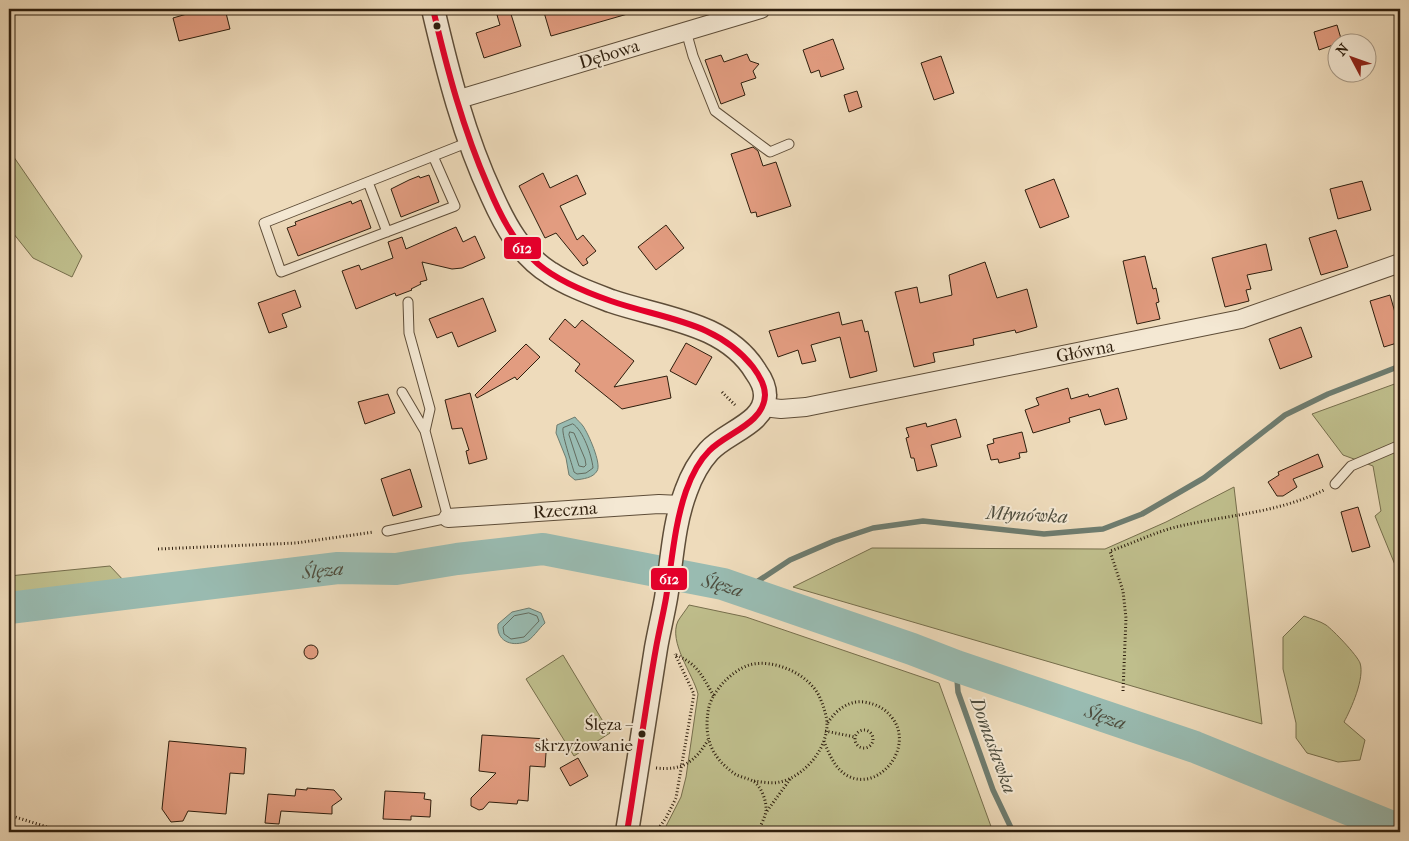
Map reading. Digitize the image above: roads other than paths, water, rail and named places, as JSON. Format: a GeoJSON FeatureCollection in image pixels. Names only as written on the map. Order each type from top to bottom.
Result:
{"type":"FeatureCollection","features":[{"type":"Feature","properties":{"kind":"street"},"geometry":{"type":"LineString","coordinates":[[433,9],[456,100],[477,164],[501,216],[521,248],[538,265],[579,289],[612,302],[691,324],[712,333],[735,349],[754,368],[764,386],[763,407],[754,419],[721,439],[709,450],[693,475],[681,505],[666,601],[668,651],[627,832]]}},
{"type":"Feature","properties":{"kind":"street","name":"Dębowa"},"geometry":{"type":"LineString","coordinates":[[456,100],[762,9]]}},
{"type":"Feature","properties":{"kind":"street","name":"Główna"},"geometry":{"type":"LineString","coordinates":[[763,407],[806,407],[1242,319],[1400,263]]}},
{"type":"Feature","properties":{"kind":"street","name":"Rzeczna"},"geometry":{"type":"LineString","coordinates":[[448,518],[659,504],[681,505]]}},
{"type":"Feature","properties":{"kind":"lane"},"geometry":{"type":"LineString","coordinates":[[686,31],[692,56],[715,111],[770,152],[789,144]]}},
{"type":"Feature","properties":{"kind":"lane"},"geometry":{"type":"LineString","coordinates":[[433,156],[455,206],[281,272],[264,223],[433,156],[469,142]]}},
{"type":"Feature","properties":{"kind":"lane"},"geometry":{"type":"LineString","coordinates":[[368,182],[387,232]]}},
{"type":"Feature","properties":{"kind":"lane"},"geometry":{"type":"LineString","coordinates":[[408,302],[409,333],[430,408],[426,431]]}},
{"type":"Feature","properties":{"kind":"lane"},"geometry":{"type":"LineString","coordinates":[[387,531],[448,518],[426,431],[402,392]]}},
{"type":"Feature","properties":{"kind":"lane"},"geometry":{"type":"LineString","coordinates":[[1335,484],[1351,466],[1400,445]]}},
{"type":"Feature","properties":{"kind":"water"},"geometry":{"type":"Polygon","coordinates":[[[575,417],[583,426],[594,448],[598,467],[597,471],[590,477],[575,480],[569,475],[566,458],[556,433],[557,425],[575,417]]]}},
{"type":"Feature","properties":{"kind":"water"},"geometry":{"type":"Polygon","coordinates":[[[529,608],[541,613],[545,623],[525,642],[514,644],[505,641],[499,634],[498,624],[512,612],[529,608]]]}},
{"type":"Feature","properties":{"kind":"waterway","name":"Młynówka"},"geometry":{"type":"LineString","coordinates":[[743,591],[790,560],[834,541],[873,528],[923,521],[1044,534],[1103,529],[1142,514],[1204,478],[1285,415],[1328,394],[1400,366]]}},
{"type":"Feature","properties":{"kind":"waterway"},"geometry":{"type":"LineString","coordinates":[[1400,411],[1398,434],[1400,456]]}},
{"type":"Feature","properties":{"kind":"waterway","name":"Ślęza"},"geometry":{"type":"LineString","coordinates":[[9,608],[338,568],[396,569],[457,559],[543,549],[723,584],[1195,747],[1400,830]]}},
{"type":"Feature","properties":{"kind":"waterway","name":"Domasławka"},"geometry":{"type":"LineString","coordinates":[[956,666],[958,692],[993,790],[1013,832]]}},
{"type":"Feature","properties":{"kind":"place","name":"Ślęza – skrzyżowanie"},"geometry":{"type":"Point","coordinates":[642,734]}}]}
